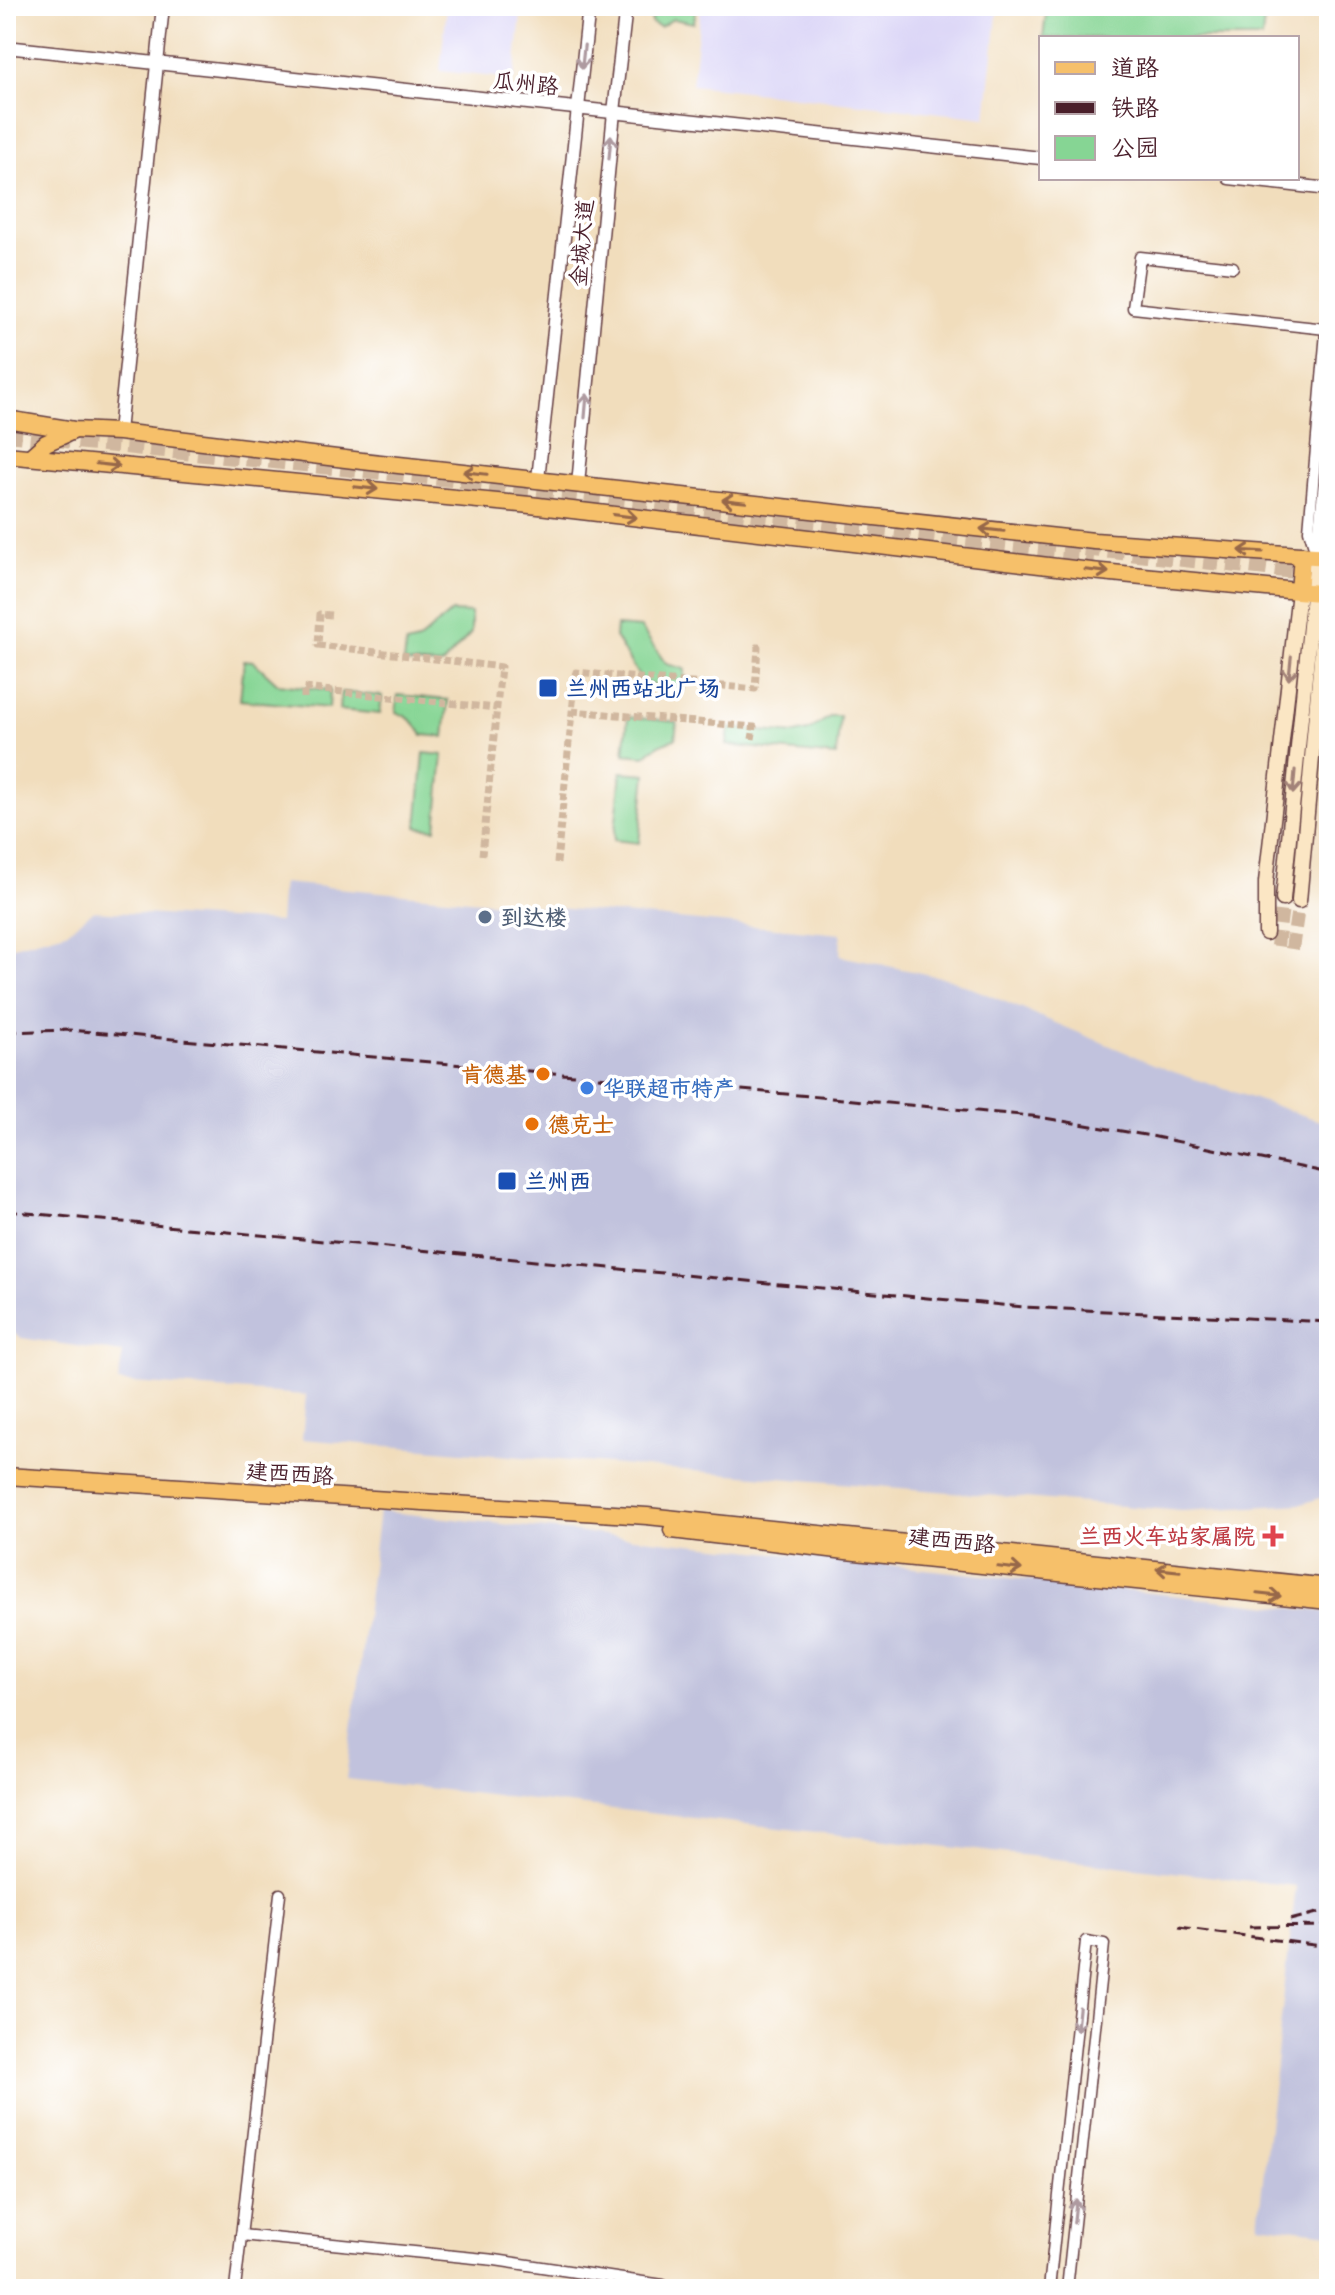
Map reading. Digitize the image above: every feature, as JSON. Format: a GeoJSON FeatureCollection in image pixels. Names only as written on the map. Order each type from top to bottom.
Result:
{"type":"FeatureCollection","features":[{"type":"Feature","properties":{"kind":"main road"},"geometry":{"type":"LineString","coordinates":[[6,419],[74,430],[119,432],[1094,541],[1316,556],[1317,593],[1299,901]]}},
{"type":"Feature","properties":{"kind":"main road"},"geometry":{"type":"LineString","coordinates":[[30,457],[55,438],[74,430]]}},
{"type":"Feature","properties":{"kind":"main road"},"geometry":{"type":"LineString","coordinates":[[6,455],[530,505],[1091,571],[1317,593]]}},
{"type":"Feature","properties":{"kind":"main road"},"geometry":{"type":"LineString","coordinates":[[1266,933],[1266,882],[1317,593],[1329,571]]}},
{"type":"Feature","properties":{"kind":"main road"},"geometry":{"type":"LineString","coordinates":[[1283,899],[1317,593]]}},
{"type":"Feature","properties":{"kind":"main road","name":"建西西路"},"geometry":{"type":"LineString","coordinates":[[6,1476],[647,1516],[1329,1587]]}},
{"type":"Feature","properties":{"kind":"main road","name":"建西西路"},"geometry":{"type":"LineString","coordinates":[[572,1512],[648,1527],[846,1551],[1329,1601]]}},
{"type":"Feature","properties":{"kind":"street"},"geometry":{"type":"LineString","coordinates":[[119,432],[163,6]]}},
{"type":"Feature","properties":{"kind":"street","name":"金城大道"},"geometry":{"type":"LineString","coordinates":[[538,479],[589,6]]}},
{"type":"Feature","properties":{"kind":"street","name":"金城大道"},"geometry":{"type":"LineString","coordinates":[[578,484],[626,6]]}},
{"type":"Feature","properties":{"kind":"street","name":"瓜州路"},"geometry":{"type":"LineString","coordinates":[[6,47],[1039,158]]}},
{"type":"Feature","properties":{"kind":"street"},"geometry":{"type":"LineString","coordinates":[[1247,180],[1329,189]]}},
{"type":"Feature","properties":{"kind":"street"},"geometry":{"type":"LineString","coordinates":[[1233,267],[1140,257],[1133,308],[1326,329]]}},
{"type":"Feature","properties":{"kind":"street"},"geometry":{"type":"LineString","coordinates":[[1316,556],[1309,530],[1329,297]]}},
{"type":"Feature","properties":{"kind":"street"},"geometry":{"type":"LineString","coordinates":[[1316,556],[1329,448]]}},
{"type":"Feature","properties":{"kind":"street"},"geometry":{"type":"LineString","coordinates":[[235,2289],[280,1894]]}},
{"type":"Feature","properties":{"kind":"street"},"geometry":{"type":"LineString","coordinates":[[1049,2289],[1086,1941],[1104,1944],[1067,2289]]}},
{"type":"Feature","properties":{"kind":"street"},"geometry":{"type":"LineString","coordinates":[[1060,2184],[1078,2186]]}},
{"type":"Feature","properties":{"kind":"street"},"geometry":{"type":"LineString","coordinates":[[241,2235],[495,2260],[663,2285]]}},
{"type":"Feature","properties":{"kind":"shaded area"},"geometry":{"type":"Polygon","coordinates":[[[447,6],[522,6],[514,79],[440,71],[447,6]]]}},
{"type":"Feature","properties":{"kind":"shaded area"},"geometry":{"type":"Polygon","coordinates":[[[701,6],[998,6],[986,118],[692,85],[701,6]]]}},
{"type":"Feature","properties":{"kind":"shaded area"},"geometry":{"type":"Polygon","coordinates":[[[282,883],[841,934],[840,956],[950,979],[1168,1070],[1329,1124],[1329,1495],[1302,1504],[1182,1511],[302,1439],[306,1395],[118,1382],[123,1353],[21,1338],[6,1327],[6,948],[66,932],[93,911],[279,922],[282,883]]]}},
{"type":"Feature","properties":{"kind":"shaded area"},"geometry":{"type":"Polygon","coordinates":[[[379,1511],[1329,1612],[1329,2233],[1258,2224],[1296,1886],[346,1779],[379,1511]]]}},
{"type":"Feature","properties":{"kind":"green space"},"geometry":{"type":"Polygon","coordinates":[[[653,6],[696,6],[694,23],[673,19],[660,27],[651,23],[653,6]]]}},
{"type":"Feature","properties":{"kind":"green space"},"geometry":{"type":"Polygon","coordinates":[[[1047,6],[1127,6],[1264,20],[1262,36],[1043,36],[1047,6]]]}},
{"type":"Feature","properties":{"kind":"green space"},"geometry":{"type":"Polygon","coordinates":[[[451,612],[471,613],[471,633],[442,665],[404,663],[406,644],[418,641],[451,612]]]}},
{"type":"Feature","properties":{"kind":"green space"},"geometry":{"type":"Polygon","coordinates":[[[616,626],[641,628],[666,664],[685,669],[684,689],[643,683],[615,637],[616,626]]]}},
{"type":"Feature","properties":{"kind":"green space"},"geometry":{"type":"Polygon","coordinates":[[[244,660],[253,661],[278,684],[330,690],[329,708],[240,700],[244,660]]]}},
{"type":"Feature","properties":{"kind":"green space"},"geometry":{"type":"Polygon","coordinates":[[[341,692],[382,696],[380,714],[339,710],[341,692]]]}},
{"type":"Feature","properties":{"kind":"green space"},"geometry":{"type":"Polygon","coordinates":[[[398,695],[448,700],[444,737],[423,735],[412,721],[396,712],[398,695]]]}},
{"type":"Feature","properties":{"kind":"green space"},"geometry":{"type":"Polygon","coordinates":[[[831,716],[840,716],[836,756],[727,745],[729,728],[795,734],[808,731],[831,716]]]}},
{"type":"Feature","properties":{"kind":"green space"},"geometry":{"type":"Polygon","coordinates":[[[628,717],[677,722],[675,739],[658,745],[645,756],[624,754],[628,717]]]}},
{"type":"Feature","properties":{"kind":"green space"},"geometry":{"type":"Polygon","coordinates":[[[424,753],[443,755],[436,829],[417,827],[424,753]]]}},
{"type":"Feature","properties":{"kind":"green space"},"geometry":{"type":"Polygon","coordinates":[[[621,772],[646,774],[639,843],[614,840],[621,772]]]}},
{"type":"Feature","properties":{"kind":"tunnel"},"geometry":{"type":"LineString","coordinates":[[6,434],[480,482]]}},
{"type":"Feature","properties":{"kind":"tunnel"},"geometry":{"type":"LineString","coordinates":[[465,489],[1094,557]]}},
{"type":"Feature","properties":{"kind":"tunnel"},"geometry":{"type":"LineString","coordinates":[[1084,548],[1312,573]]}},
{"type":"Feature","properties":{"kind":"tunnel"},"geometry":{"type":"LineString","coordinates":[[331,615],[320,614],[318,645],[501,667],[482,855]]}},
{"type":"Feature","properties":{"kind":"tunnel"},"geometry":{"type":"LineString","coordinates":[[557,863],[576,672],[755,689],[758,647],[752,647]]}},
{"type":"Feature","properties":{"kind":"tunnel"},"geometry":{"type":"LineString","coordinates":[[304,698],[304,688],[496,708]]}},
{"type":"Feature","properties":{"kind":"tunnel"},"geometry":{"type":"LineString","coordinates":[[572,711],[754,727],[752,739]]}},
{"type":"Feature","properties":{"kind":"tunnel"},"geometry":{"type":"LineString","coordinates":[[1277,946],[1283,899]]}},
{"type":"Feature","properties":{"kind":"tunnel"},"geometry":{"type":"LineString","coordinates":[[1292,949],[1299,901]]}},
{"type":"Feature","properties":{"kind":"railway"},"geometry":{"type":"LineString","coordinates":[[6,1032],[69,1030],[1032,1116],[1151,1136],[1329,1173]]}},
{"type":"Feature","properties":{"kind":"railway"},"geometry":{"type":"LineString","coordinates":[[6,1211],[1023,1307],[1329,1322]]}},
{"type":"Feature","properties":{"kind":"railway"},"geometry":{"type":"LineString","coordinates":[[1290,1920],[1329,1910]]}},
{"type":"Feature","properties":{"kind":"railway"},"geometry":{"type":"LineString","coordinates":[[1249,1927],[1329,1926]]}},
{"type":"Feature","properties":{"kind":"railway"},"geometry":{"type":"LineString","coordinates":[[1179,1927],[1329,1947]]}},
{"type":"Feature","properties":{"kind":"place","name":"兰州西站北广场"},"geometry":{"type":"Point","coordinates":[548,688]}},
{"type":"Feature","properties":{"kind":"place","name":"到达楼"},"geometry":{"type":"Point","coordinates":[485,917]}},
{"type":"Feature","properties":{"kind":"place","name":"肯德基"},"geometry":{"type":"Point","coordinates":[543,1074]}},
{"type":"Feature","properties":{"kind":"place","name":"华联超市特产"},"geometry":{"type":"Point","coordinates":[587,1088]}},
{"type":"Feature","properties":{"kind":"place","name":"德克士"},"geometry":{"type":"Point","coordinates":[532,1124]}},
{"type":"Feature","properties":{"kind":"place","name":"兰州西"},"geometry":{"type":"Point","coordinates":[507,1181]}},
{"type":"Feature","properties":{"kind":"place","name":"兰西火车站家属院"},"geometry":{"type":"Point","coordinates":[1273,1536]}}]}
